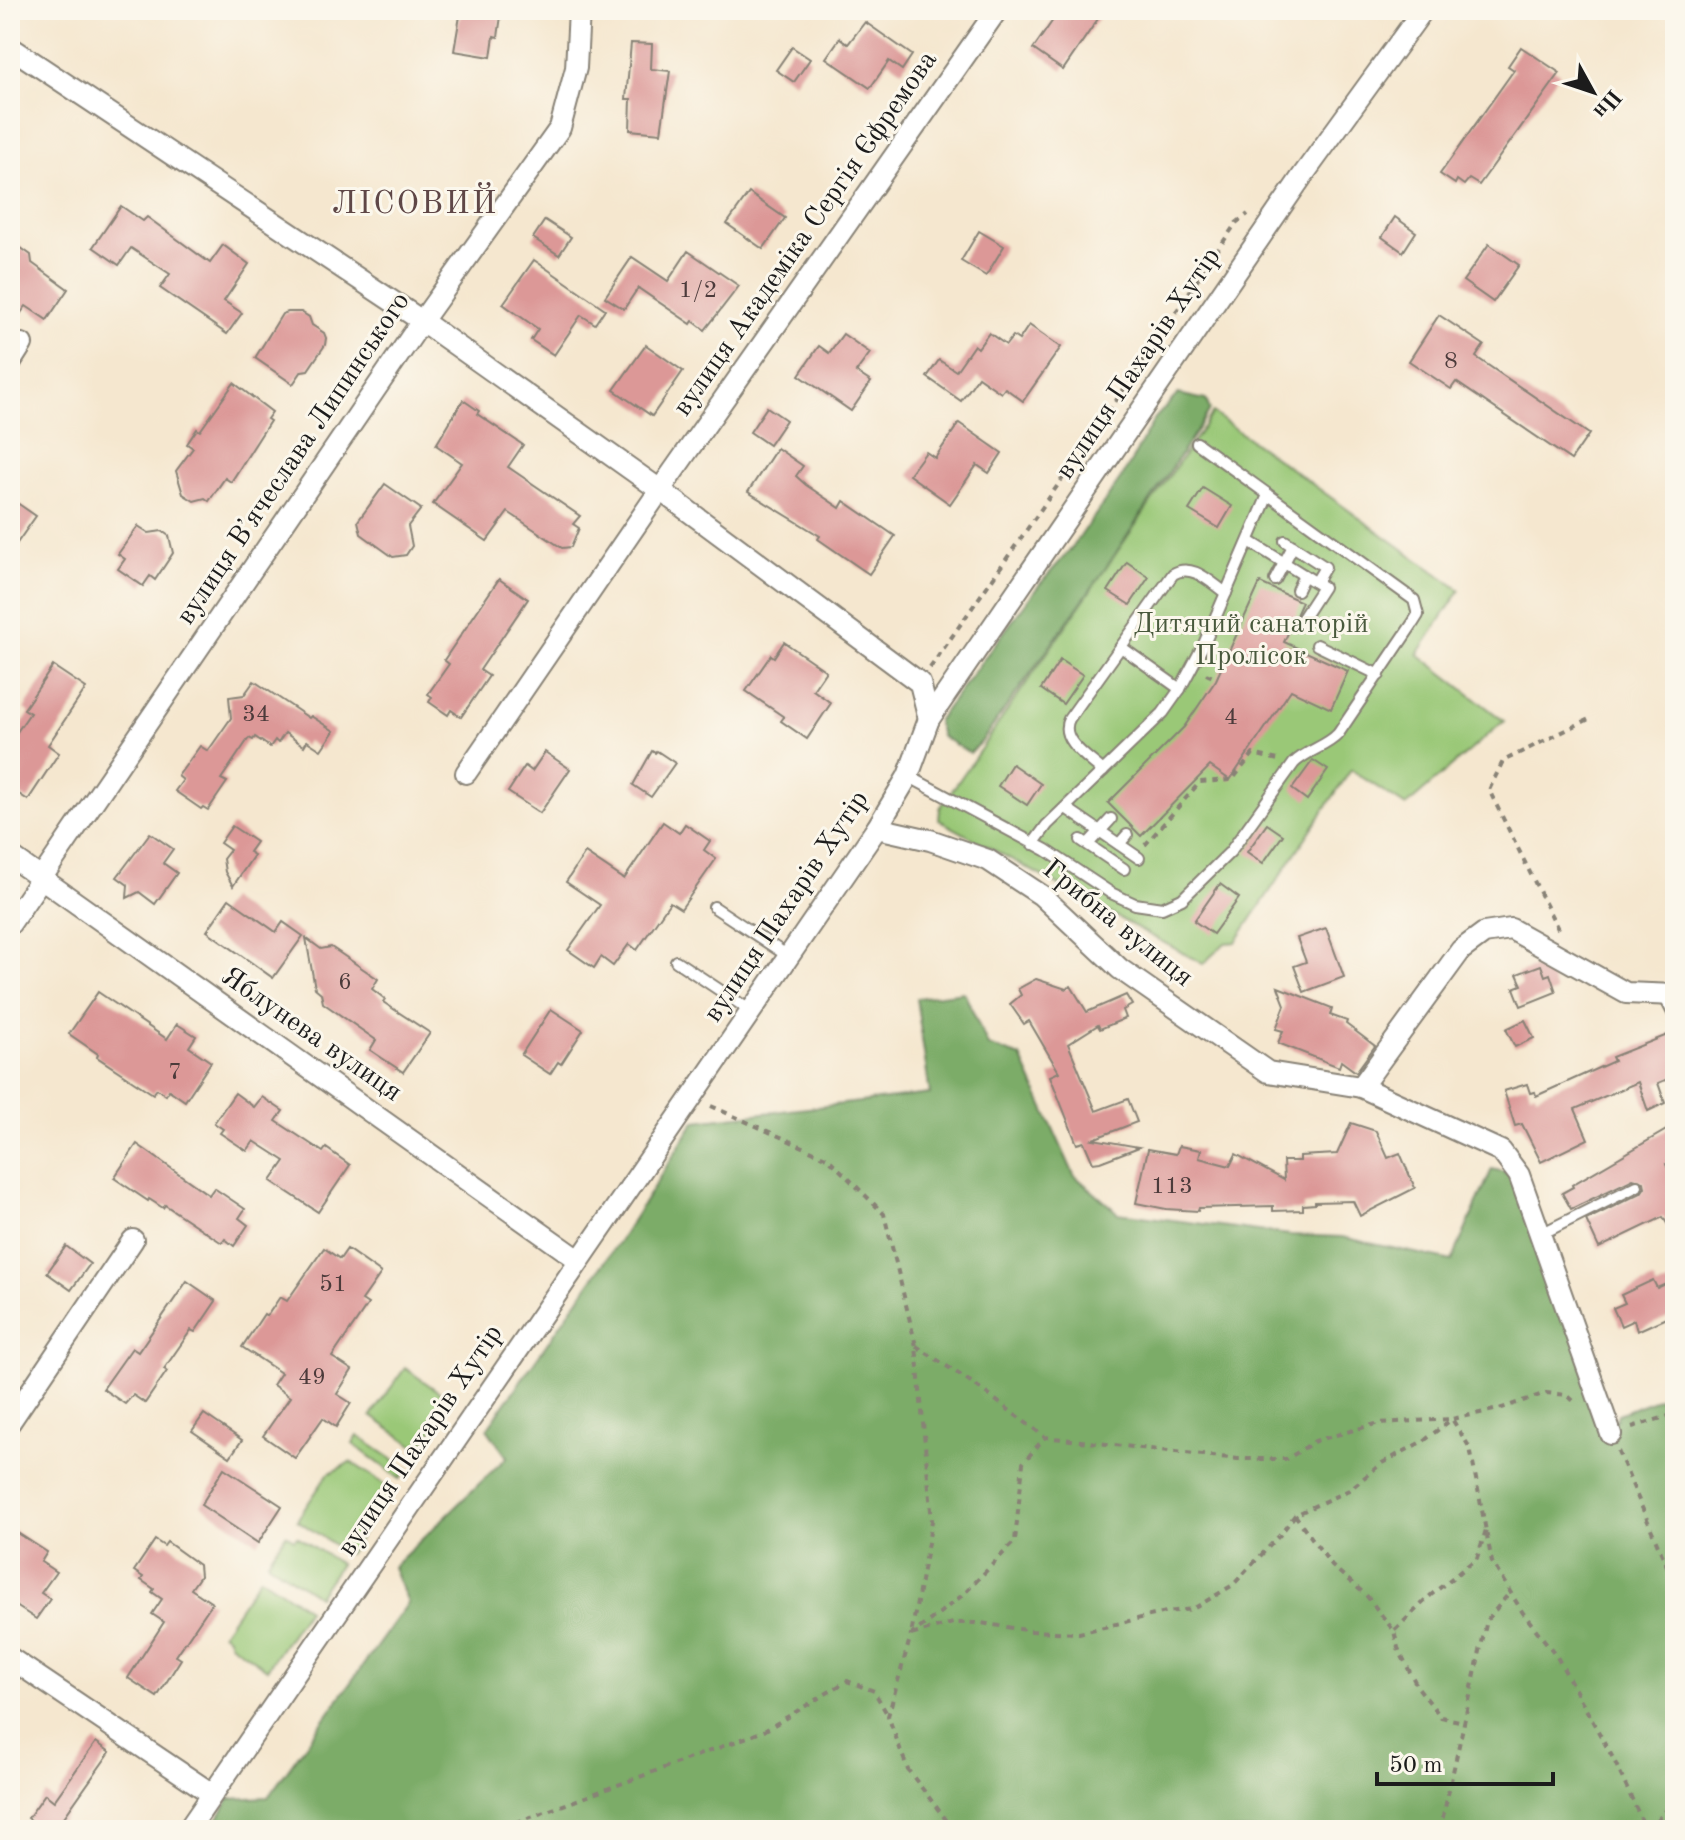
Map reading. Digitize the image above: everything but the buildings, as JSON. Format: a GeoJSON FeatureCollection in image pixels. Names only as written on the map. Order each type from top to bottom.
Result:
{"type":"FeatureCollection","features":[{"type":"Feature","properties":{"kind":"street","name":"вулиця Вʼячеслава Липинського"},"geometry":{"type":"LineString","coordinates":[[10,924],[422,321],[560,128],[576,68],[579,10]]}},
{"type":"Feature","properties":{"kind":"street","name":"вулиця Академіка Сергія Єфремова"},"geometry":{"type":"LineString","coordinates":[[466,773],[660,490],[997,10]]}},
{"type":"Feature","properties":{"kind":"street","name":"вулиця Пахарів Хутір"},"geometry":{"type":"LineString","coordinates":[[188,1830],[877,828],[908,776],[929,719],[1303,175],[1423,10]]}},
{"type":"Feature","properties":{"kind":"street"},"geometry":{"type":"LineString","coordinates":[[10,47],[422,321],[660,490],[920,683],[929,719]]}},
{"type":"Feature","properties":{"kind":"street"},"geometry":{"type":"LineString","coordinates":[[10,363],[22,344]]}},
{"type":"Feature","properties":{"kind":"street","name":"Грибна вулиця"},"geometry":{"type":"LineString","coordinates":[[877,828],[930,840],[988,860],[1041,895],[1120,969],[1268,1072],[1361,1087],[1501,1151],[1519,1175],[1611,1434]]}},
{"type":"Feature","properties":{"kind":"street","name":"Яблунева вулиця"},"geometry":{"type":"LineString","coordinates":[[10,856],[579,1260]]}},
{"type":"Feature","properties":{"kind":"street"},"geometry":{"type":"LineString","coordinates":[[1361,1087],[1461,950],[1484,933],[1511,929],[1626,993],[1669,994]]}},
{"type":"Feature","properties":{"kind":"street"},"geometry":{"type":"LineString","coordinates":[[10,1422],[133,1240]]}},
{"type":"Feature","properties":{"kind":"street"},"geometry":{"type":"LineString","coordinates":[[10,1658],[212,1794]]}},
{"type":"Feature","properties":{"kind":"lane"},"geometry":{"type":"LineString","coordinates":[[908,776],[1033,844],[1124,900],[1168,907],[1192,891],[1240,840],[1294,763],[1332,741],[1418,615],[1414,600],[1197,443]]}},
{"type":"Feature","properties":{"kind":"lane"},"geometry":{"type":"LineString","coordinates":[[1033,844],[1163,713],[1180,689],[1196,660],[1268,495]]}},
{"type":"Feature","properties":{"kind":"lane"},"geometry":{"type":"LineString","coordinates":[[1249,541],[1323,587],[1299,624]]}},
{"type":"Feature","properties":{"kind":"lane"},"geometry":{"type":"LineString","coordinates":[[1275,580],[1289,544],[1325,567],[1316,582]]}},
{"type":"Feature","properties":{"kind":"lane"},"geometry":{"type":"LineString","coordinates":[[1103,771],[1068,738],[1066,724],[1178,571],[1183,569],[1197,573],[1226,593]]}},
{"type":"Feature","properties":{"kind":"lane"},"geometry":{"type":"LineString","coordinates":[[1297,590],[1304,575]]}},
{"type":"Feature","properties":{"kind":"lane"},"geometry":{"type":"LineString","coordinates":[[1317,645],[1379,675]]}},
{"type":"Feature","properties":{"kind":"lane"},"geometry":{"type":"LineString","coordinates":[[1121,647],[1180,689]]}},
{"type":"Feature","properties":{"kind":"lane"},"geometry":{"type":"LineString","coordinates":[[1066,808],[1130,852]]}},
{"type":"Feature","properties":{"kind":"lane"},"geometry":{"type":"LineString","coordinates":[[1111,819],[1085,842],[1121,866],[1130,852],[1127,835]]}},
{"type":"Feature","properties":{"kind":"lane"},"geometry":{"type":"LineString","coordinates":[[714,907],[788,956]]}},
{"type":"Feature","properties":{"kind":"lane"},"geometry":{"type":"LineString","coordinates":[[676,961],[751,1011]]}},
{"type":"Feature","properties":{"kind":"lane"},"geometry":{"type":"LineString","coordinates":[[1669,994],[1675,1017]]}},
{"type":"Feature","properties":{"kind":"lane"},"geometry":{"type":"LineString","coordinates":[[1539,1235],[1637,1186]]}},
{"type":"Feature","properties":{"kind":"path"},"geometry":{"type":"LineString","coordinates":[[920,683],[1236,223],[1258,207]]}},
{"type":"Feature","properties":{"kind":"path"},"geometry":{"type":"LineString","coordinates":[[1575,965],[1489,790],[1503,761],[1591,718]]}},
{"type":"Feature","properties":{"kind":"path"},"geometry":{"type":"LineString","coordinates":[[1130,852],[1200,782],[1232,780],[1253,754],[1294,763]]}},
{"type":"Feature","properties":{"kind":"path"},"geometry":{"type":"LineString","coordinates":[[691,1097],[828,1158],[884,1214],[916,1346],[932,1521],[911,1635],[888,1716]]}},
{"type":"Feature","properties":{"kind":"path"},"geometry":{"type":"LineString","coordinates":[[916,1346],[1045,1437],[1238,1459],[1287,1459],[1315,1441],[1379,1423],[1452,1419],[1499,1409],[1546,1393],[1567,1395],[1578,1405]]}},
{"type":"Feature","properties":{"kind":"path"},"geometry":{"type":"LineString","coordinates":[[1675,1414],[1611,1434],[1675,1585]]}},
{"type":"Feature","properties":{"kind":"path"},"geometry":{"type":"LineString","coordinates":[[911,1635],[953,1623],[1079,1633],[1166,1612],[1193,1609],[1233,1585],[1295,1515],[1349,1490],[1382,1463],[1425,1440],[1452,1419]]}},
{"type":"Feature","properties":{"kind":"path"},"geometry":{"type":"LineString","coordinates":[[1452,1419],[1470,1448],[1492,1562],[1556,1655],[1614,1760],[1648,1830],[1675,1800]]}},
{"type":"Feature","properties":{"kind":"path"},"geometry":{"type":"LineString","coordinates":[[911,1635],[964,1594],[1015,1541],[1023,1463],[1045,1437]]}},
{"type":"Feature","properties":{"kind":"path"},"geometry":{"type":"LineString","coordinates":[[1295,1515],[1332,1566],[1366,1595],[1394,1631],[1398,1648],[1417,1686],[1441,1717],[1464,1722]]}},
{"type":"Feature","properties":{"kind":"path"},"geometry":{"type":"LineString","coordinates":[[1394,1631],[1431,1595],[1477,1558],[1487,1528]]}},
{"type":"Feature","properties":{"kind":"path"},"geometry":{"type":"LineString","coordinates":[[1440,1830],[1487,1620],[1510,1592]]}},
{"type":"Feature","properties":{"kind":"path"},"geometry":{"type":"LineString","coordinates":[[507,1830],[512,1824],[764,1731],[847,1681],[874,1691],[888,1716],[908,1770],[954,1830]]}},
{"type":"Feature","properties":{"kind":"green space"},"geometry":{"type":"Polygon","coordinates":[[[1178,394],[1206,400],[1210,410],[1110,562],[982,741],[970,753],[941,736],[937,721],[1040,584],[1072,548],[1124,474],[1155,418],[1178,394]]]}},
{"type":"Feature","properties":{"kind":"green space","name":"Дитячий санаторій Пролісок"},"geometry":{"type":"Polygon","coordinates":[[[1213,413],[1460,590],[1418,654],[1504,721],[1406,806],[1351,770],[1236,942],[1225,943],[1203,964],[939,820],[940,808],[1213,413]]]}},
{"type":"Feature","properties":{"kind":"green space"},"geometry":{"type":"Polygon","coordinates":[[[964,992],[988,1046],[1021,1057],[1074,1175],[1118,1213],[1290,1235],[1342,1237],[1452,1261],[1492,1169],[1519,1175],[1611,1432],[1618,1414],[1675,1392],[1675,1830],[211,1830],[229,1799],[268,1797],[408,1603],[393,1567],[507,1457],[487,1429],[624,1234],[695,1121],[930,1094],[916,998],[964,992]]]}},
{"type":"Feature","properties":{"kind":"green space"},"geometry":{"type":"Polygon","coordinates":[[[405,1368],[452,1401],[419,1449],[371,1416],[405,1368]]]}},
{"type":"Feature","properties":{"kind":"green space"},"geometry":{"type":"Polygon","coordinates":[[[358,1436],[407,1469],[400,1479],[353,1444],[358,1436]]]}},
{"type":"Feature","properties":{"kind":"green space"},"geometry":{"type":"Polygon","coordinates":[[[351,1462],[393,1490],[348,1554],[297,1520],[328,1474],[351,1462]]]}},
{"type":"Feature","properties":{"kind":"green space"},"geometry":{"type":"Polygon","coordinates":[[[286,1534],[294,1539],[297,1536],[340,1564],[318,1596],[267,1562],[286,1534]]]}},
{"type":"Feature","properties":{"kind":"green space"},"geometry":{"type":"Polygon","coordinates":[[[260,1577],[308,1609],[267,1669],[230,1643],[222,1633],[260,1577]]]}},
{"type":"Feature","properties":{"kind":"district","name":"ЛІСОВИЙ"},"geometry":{"type":"Point","coordinates":[415,205]}}]}
